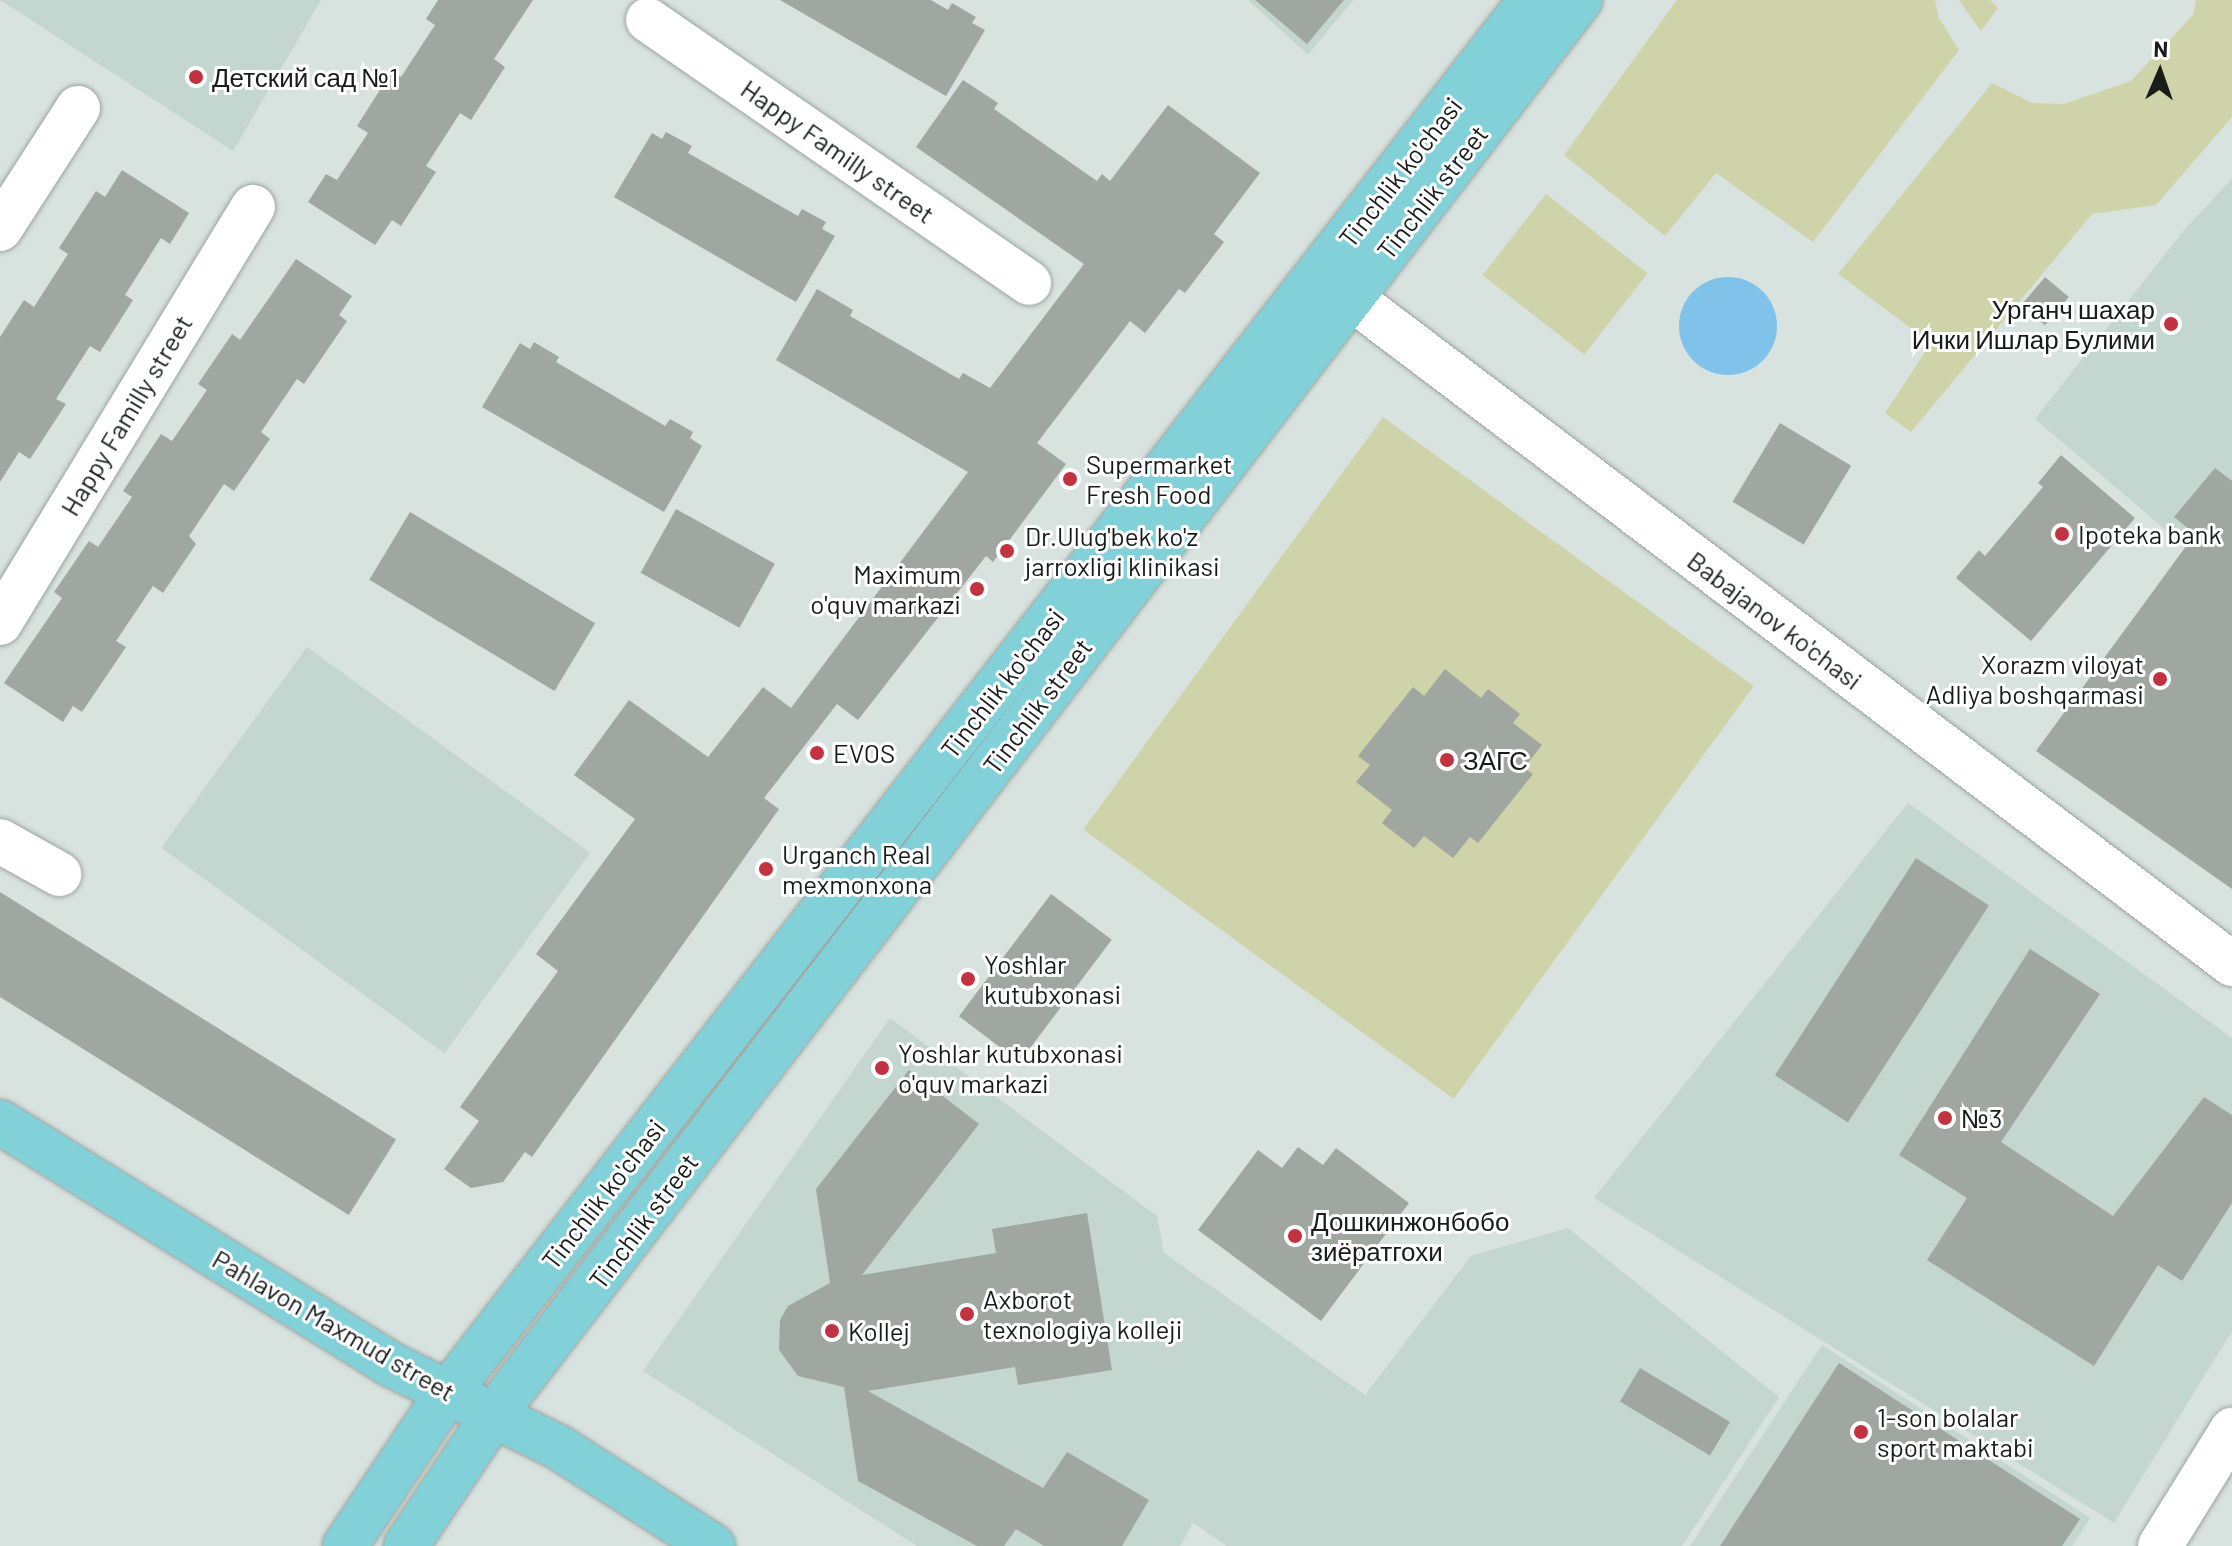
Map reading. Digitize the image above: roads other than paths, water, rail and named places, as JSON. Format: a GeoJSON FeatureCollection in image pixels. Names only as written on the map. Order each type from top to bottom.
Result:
{"type":"FeatureCollection","features":[{"type":"Feature","properties":{"kind":"main road","name":"Tinchlik ko'chasi"},"geometry":{"type":"LineString","coordinates":[[345,1546],[458,1380],[1335,286],[1531,0]]}},
{"type":"Feature","properties":{"kind":"main road","name":"Tinchlik street"},"geometry":{"type":"LineString","coordinates":[[406,1546],[495,1413],[1335,286],[1580,0]]}},
{"type":"Feature","properties":{"kind":"main road","name":"Pahlavon Maxmud street"},"geometry":{"type":"LineString","coordinates":[[0,1122],[458,1380],[495,1413],[713,1546]]}},
{"type":"Feature","properties":{"kind":"street","name":"Happy Familly street"},"geometry":{"type":"LineString","coordinates":[[648,20],[1029,283]]}},
{"type":"Feature","properties":{"kind":"street"},"geometry":{"type":"LineString","coordinates":[[0,229],[78,108]]}},
{"type":"Feature","properties":{"kind":"street","name":"Happy Familly street"},"geometry":{"type":"LineString","coordinates":[[0,623],[253,207]]}},
{"type":"Feature","properties":{"kind":"street","name":"Babajanov ko'chasi"},"geometry":{"type":"LineString","coordinates":[[1335,286],[2232,964]]}},
{"type":"Feature","properties":{"kind":"street"},"geometry":{"type":"LineString","coordinates":[[0,841],[59,874]]}},
{"type":"Feature","properties":{"kind":"street"},"geometry":{"type":"LineString","coordinates":[[2160,1546],[2232,1430]]}},
{"type":"Feature","properties":{"kind":"water"},"geometry":{"type":"Polygon","coordinates":[[[1728,277],[1747,281],[1763,291],[1773,307],[1777,326],[1773,345],[1763,361],[1747,371],[1728,375],[1709,371],[1693,361],[1683,345],[1679,326],[1683,307],[1693,291],[1709,281],[1728,277]]]}},
{"type":"Feature","properties":{"kind":"place","name":"Детский сад №1"},"geometry":{"type":"Point","coordinates":[196,77]}},
{"type":"Feature","properties":{"kind":"place","name":"Урганч шахар Ички Ишлар Булими"},"geometry":{"type":"Point","coordinates":[2171,324]}},
{"type":"Feature","properties":{"kind":"place","name":"Supermarket Fresh Food"},"geometry":{"type":"Point","coordinates":[1070,479]}},
{"type":"Feature","properties":{"kind":"place","name":"Ipoteka bank"},"geometry":{"type":"Point","coordinates":[2062,534]}},
{"type":"Feature","properties":{"kind":"place","name":"Dr.Ulug'bek ko'z jarroxligi klinikasi"},"geometry":{"type":"Point","coordinates":[1007,551]}},
{"type":"Feature","properties":{"kind":"place","name":"Maximum o'quv markazi"},"geometry":{"type":"Point","coordinates":[977,589]}},
{"type":"Feature","properties":{"kind":"place","name":"Xorazm viloyat Adliya boshqarmasi"},"geometry":{"type":"Point","coordinates":[2160,679]}},
{"type":"Feature","properties":{"kind":"place","name":"EVOS"},"geometry":{"type":"Point","coordinates":[817,753]}},
{"type":"Feature","properties":{"kind":"place","name":"ЗАГС"},"geometry":{"type":"Point","coordinates":[1447,760]}},
{"type":"Feature","properties":{"kind":"place","name":"Urganch Real mexmonxona"},"geometry":{"type":"Point","coordinates":[766,869]}},
{"type":"Feature","properties":{"kind":"place","name":"Yoshlar kutubxonasi"},"geometry":{"type":"Point","coordinates":[968,979]}},
{"type":"Feature","properties":{"kind":"place","name":"Yoshlar kutubxonasi o'quv markazi"},"geometry":{"type":"Point","coordinates":[882,1068]}},
{"type":"Feature","properties":{"kind":"place","name":"№3"},"geometry":{"type":"Point","coordinates":[1945,1118]}},
{"type":"Feature","properties":{"kind":"place","name":"Дошкинжонбобо зиёратгохи"},"geometry":{"type":"Point","coordinates":[1295,1236]}},
{"type":"Feature","properties":{"kind":"place","name":"Axborot texnologiya kolleji"},"geometry":{"type":"Point","coordinates":[967,1314]}},
{"type":"Feature","properties":{"kind":"place","name":"Kollej"},"geometry":{"type":"Point","coordinates":[832,1331]}},
{"type":"Feature","properties":{"kind":"place","name":"1-son bolalar sport maktabi"},"geometry":{"type":"Point","coordinates":[1861,1432]}}]}
